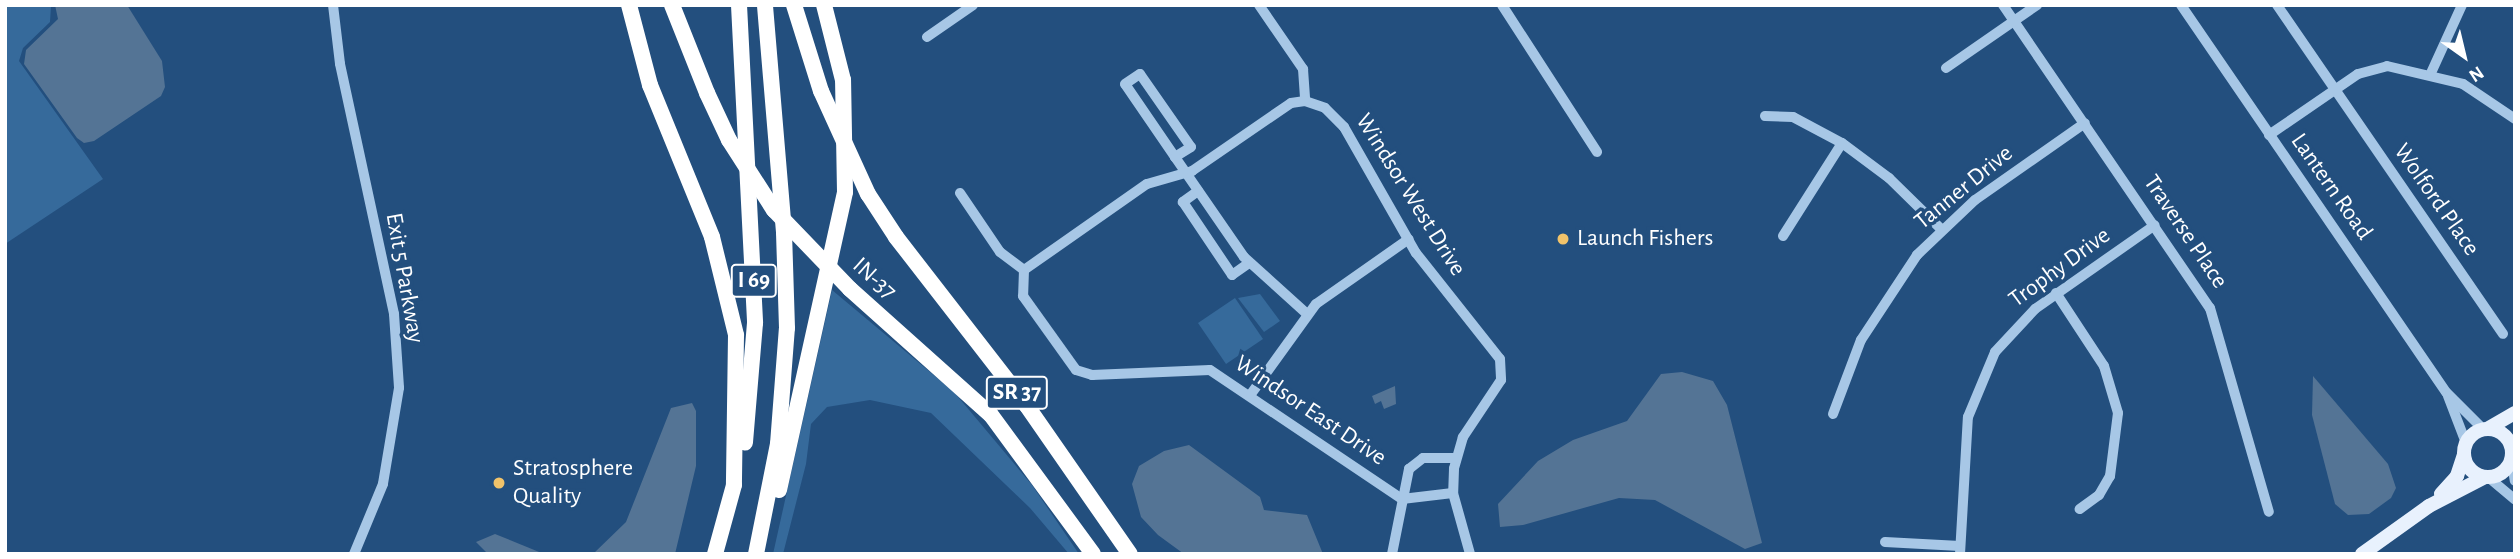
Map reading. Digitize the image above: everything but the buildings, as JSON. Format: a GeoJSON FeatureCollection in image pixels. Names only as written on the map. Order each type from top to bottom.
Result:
{"type":"FeatureCollection","features":[{"type":"Feature","properties":{"kind":"highway"},"geometry":{"type":"LineString","coordinates":[[629,5],[650,85],[712,237],[736,335],[734,485],[715,554]]}},
{"type":"Feature","properties":{"kind":"highway","name":"IN-37"},"geometry":{"type":"LineString","coordinates":[[672,5],[729,140],[774,210],[850,289],[991,415],[1093,554]]}},
{"type":"Feature","properties":{"kind":"highway","name":"I 69"},"geometry":{"type":"LineString","coordinates":[[723,554],[745,442],[754,335],[739,5]]}},
{"type":"Feature","properties":{"kind":"highway","name":"I 69"},"geometry":{"type":"LineString","coordinates":[[756,554],[782,412],[787,328],[765,5]]}},
{"type":"Feature","properties":{"kind":"highway","name":"IN-37"},"geometry":{"type":"LineString","coordinates":[[794,5],[821,91],[868,194],[896,237],[1027,405],[1130,554]]}},
{"type":"Feature","properties":{"kind":"highway"},"geometry":{"type":"LineString","coordinates":[[763,527],[789,455],[845,192],[843,80],[824,5]]}},
{"type":"Feature","properties":{"kind":"main road"},"geometry":{"type":"LineString","coordinates":[[2429,506],[2457,476],[2465,448],[2486,430],[2515,414]]}},
{"type":"Feature","properties":{"kind":"main road"},"geometry":{"type":"LineString","coordinates":[[2486,430],[2501,434],[2511,452]]}},
{"type":"Feature","properties":{"kind":"main road"},"geometry":{"type":"LineString","coordinates":[[2362,554],[2429,506],[2505,469],[2515,431]]}},
{"type":"Feature","properties":{"kind":"main road"},"geometry":{"type":"LineString","coordinates":[[2465,448],[2469,468],[2486,477]]}},
{"type":"Feature","properties":{"kind":"street","name":"Exit 5 Parkway"},"geometry":{"type":"LineString","coordinates":[[332,5],[340,64],[394,314],[399,388],[383,484],[354,554]]}},
{"type":"Feature","properties":{"kind":"street"},"geometry":{"type":"LineString","coordinates":[[927,37],[973,5]]}},
{"type":"Feature","properties":{"kind":"street"},"geometry":{"type":"LineString","coordinates":[[960,193],[1004,257],[1024,270],[1147,184],[1187,173],[1291,103],[1305,101],[1303,69],[1259,5]]}},
{"type":"Feature","properties":{"kind":"street"},"geometry":{"type":"LineString","coordinates":[[1502,5],[1597,152]]}},
{"type":"Feature","properties":{"kind":"street","name":"Traverse Place"},"geometry":{"type":"LineString","coordinates":[[2003,5],[2210,308],[2269,512]]}},
{"type":"Feature","properties":{"kind":"street"},"geometry":{"type":"LineString","coordinates":[[1946,68],[2037,5]]}},
{"type":"Feature","properties":{"kind":"street","name":"Lantern Road"},"geometry":{"type":"LineString","coordinates":[[2181,5],[2447,393],[2486,430]]}},
{"type":"Feature","properties":{"kind":"street","name":"Wolford Place"},"geometry":{"type":"LineString","coordinates":[[2277,5],[2503,334]]}},
{"type":"Feature","properties":{"kind":"street"},"geometry":{"type":"LineString","coordinates":[[2431,73],[2462,5]]}},
{"type":"Feature","properties":{"kind":"street"},"geometry":{"type":"LineString","coordinates":[[2269,135],[2335,89],[2375,67],[2397,66],[2431,73],[2483,94],[2515,119]]}},
{"type":"Feature","properties":{"kind":"street"},"geometry":{"type":"LineString","coordinates":[[1175,157],[1191,147],[1140,74],[1125,84],[1198,191],[1249,263],[1307,314]]}},
{"type":"Feature","properties":{"kind":"street","name":"Windsor West Drive"},"geometry":{"type":"LineString","coordinates":[[1305,101],[1325,108],[1343,127],[1409,239],[1502,366],[1501,380],[1463,437],[1456,458],[1453,493]]}},
{"type":"Feature","properties":{"kind":"street"},"geometry":{"type":"LineString","coordinates":[[1765,116],[1793,117],[1842,144],[1889,178],[1941,229]]}},
{"type":"Feature","properties":{"kind":"street","name":"Tanner Drive"},"geometry":{"type":"LineString","coordinates":[[1833,414],[1871,322],[1909,265],[1941,229],[1992,187],[2085,123]]}},
{"type":"Feature","properties":{"kind":"street"},"geometry":{"type":"LineString","coordinates":[[1783,236],[1842,144]]}},
{"type":"Feature","properties":{"kind":"street"},"geometry":{"type":"LineString","coordinates":[[1198,191],[1182,202],[1232,275],[1249,263]]}},
{"type":"Feature","properties":{"kind":"street","name":"Trophy Drive"},"geometry":{"type":"LineString","coordinates":[[1960,550],[1965,436],[1979,382],[2010,333],[2056,293],[2155,225]]}},
{"type":"Feature","properties":{"kind":"street"},"geometry":{"type":"LineString","coordinates":[[1251,394],[1307,314],[1321,299],[1409,239]]}},
{"type":"Feature","properties":{"kind":"street","name":"Windsor East Drive"},"geometry":{"type":"LineString","coordinates":[[1024,270],[1023,296],[1076,370],[1092,375],[1210,370],[1251,394],[1402,499],[1406,476],[1415,462],[1433,456],[1456,458]]}},
{"type":"Feature","properties":{"kind":"street"},"geometry":{"type":"LineString","coordinates":[[2056,293],[2104,366],[2118,413],[2110,476],[2099,495],[2080,509]]}},
{"type":"Feature","properties":{"kind":"street","name":"Lantern Road"},"geometry":{"type":"LineString","coordinates":[[2447,393],[2465,448]]}},
{"type":"Feature","properties":{"kind":"street"},"geometry":{"type":"LineString","coordinates":[[2511,452],[2515,481]]}},
{"type":"Feature","properties":{"kind":"street"},"geometry":{"type":"LineString","coordinates":[[2486,477],[2515,499]]}},
{"type":"Feature","properties":{"kind":"street"},"geometry":{"type":"LineString","coordinates":[[1392,554],[1402,499],[1453,493],[1471,554]]}},
{"type":"Feature","properties":{"kind":"street"},"geometry":{"type":"LineString","coordinates":[[1885,542],[1960,550]]}},
{"type":"Feature","properties":{"kind":"shaded area"},"geometry":{"type":"Polygon","coordinates":[[[5,5],[51,6],[50,22],[23,48],[19,61],[103,179],[5,244],[5,5]]]}},
{"type":"Feature","properties":{"kind":"shaded area"},"geometry":{"type":"Polygon","coordinates":[[[55,5],[127,5],[162,61],[165,87],[161,96],[94,141],[84,143],[77,138],[24,64],[26,50],[58,19],[55,5]]]}},
{"type":"Feature","properties":{"kind":"shaded area"},"geometry":{"type":"Polygon","coordinates":[[[832,290],[954,392],[1032,485],[1079,554],[1069,554],[1030,508],[931,413],[870,400],[827,407],[811,424],[806,464],[783,554],[773,554],[832,290]]]}},
{"type":"Feature","properties":{"kind":"shaded area"},"geometry":{"type":"Polygon","coordinates":[[[1260,294],[1280,321],[1264,332],[1238,298],[1260,294]]]}},
{"type":"Feature","properties":{"kind":"shaded area"},"geometry":{"type":"Polygon","coordinates":[[[1235,298],[1263,339],[1226,364],[1198,323],[1235,298]]]}},
{"type":"Feature","properties":{"kind":"shaded area"},"geometry":{"type":"Polygon","coordinates":[[[1682,372],[1713,381],[1727,405],[1762,543],[1745,549],[1655,500],[1619,498],[1523,525],[1500,527],[1498,504],[1538,461],[1573,440],[1627,421],[1661,374],[1682,372]]]}},
{"type":"Feature","properties":{"kind":"shaded area"},"geometry":{"type":"Polygon","coordinates":[[[2313,376],[2388,464],[2396,488],[2391,498],[2369,514],[2348,515],[2335,504],[2312,415],[2313,376]]]}},
{"type":"Feature","properties":{"kind":"shaded area"},"geometry":{"type":"Polygon","coordinates":[[[1395,386],[1396,404],[1384,409],[1381,401],[1375,404],[1372,396],[1395,386]]]}},
{"type":"Feature","properties":{"kind":"shaded area"},"geometry":{"type":"Polygon","coordinates":[[[692,403],[696,411],[696,466],[675,554],[593,554],[626,522],[671,408],[692,403]]]}},
{"type":"Feature","properties":{"kind":"shaded area"},"geometry":{"type":"Polygon","coordinates":[[[1189,445],[1260,497],[1264,510],[1307,515],[1323,554],[1184,554],[1158,535],[1141,517],[1132,484],[1139,466],[1164,451],[1189,445]]]}},
{"type":"Feature","properties":{"kind":"shaded area"},"geometry":{"type":"Polygon","coordinates":[[[495,534],[544,554],[488,554],[476,542],[495,534]]]}},
{"type":"Feature","properties":{"kind":"place","name":"Launch Fishers"},"geometry":{"type":"Point","coordinates":[1563,239]}},
{"type":"Feature","properties":{"kind":"place","name":"Stratosphere Quality"},"geometry":{"type":"Point","coordinates":[499,483]}}]}
